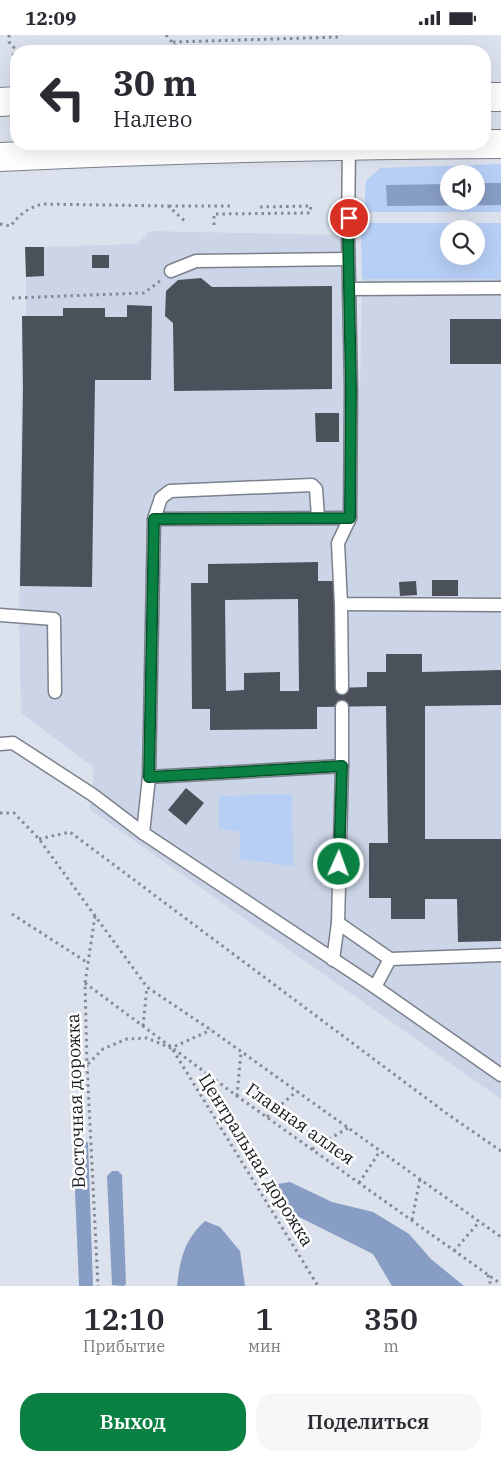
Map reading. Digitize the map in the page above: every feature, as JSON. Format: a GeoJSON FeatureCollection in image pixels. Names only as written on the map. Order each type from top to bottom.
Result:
{"type":"FeatureCollection","features":[{"type":"Feature","properties":{"kind":"main road"},"geometry":{"type":"LineString","coordinates":[[0,157],[175,150]]}},
{"type":"Feature","properties":{"kind":"lane"},"geometry":{"type":"LineString","coordinates":[[342,688],[338,543],[350,518],[349,150]]}},
{"type":"Feature","properties":{"kind":"lane"},"geometry":{"type":"LineString","coordinates":[[171,271],[196,261],[348,259]]}},
{"type":"Feature","properties":{"kind":"lane"},"geometry":{"type":"LineString","coordinates":[[349,289],[501,288]]}},
{"type":"Feature","properties":{"kind":"lane"},"geometry":{"type":"LineString","coordinates":[[143,833],[149,777],[154,519],[161,498],[170,491],[312,485],[316,489],[318,517]]}},
{"type":"Feature","properties":{"kind":"lane"},"geometry":{"type":"LineString","coordinates":[[154,519],[350,518]]}},
{"type":"Feature","properties":{"kind":"lane"},"geometry":{"type":"LineString","coordinates":[[341,604],[501,605]]}},
{"type":"Feature","properties":{"kind":"lane"},"geometry":{"type":"LineString","coordinates":[[0,615],[54,619],[55,692]]}},
{"type":"Feature","properties":{"kind":"lane"},"geometry":{"type":"LineString","coordinates":[[333,960],[338,923],[342,707]]}},
{"type":"Feature","properties":{"kind":"lane"},"geometry":{"type":"LineString","coordinates":[[0,744],[13,743],[93,795],[143,833],[375,987],[501,1075]]}},
{"type":"Feature","properties":{"kind":"lane"},"geometry":{"type":"LineString","coordinates":[[149,777],[342,766]]}},
{"type":"Feature","properties":{"kind":"lane"},"geometry":{"type":"LineString","coordinates":[[338,923],[390,959],[501,955]]}},
{"type":"Feature","properties":{"kind":"lane"},"geometry":{"type":"LineString","coordinates":[[375,987],[390,959]]}},
{"type":"Feature","properties":{"kind":"path"},"geometry":{"type":"LineString","coordinates":[[166,35],[175,45]]}},
{"type":"Feature","properties":{"kind":"path"},"geometry":{"type":"LineString","coordinates":[[173,42],[340,37],[341,35]]}},
{"type":"Feature","properties":{"kind":"path"},"geometry":{"type":"LineString","coordinates":[[0,224],[11,226],[22,213],[42,204],[230,206]]}},
{"type":"Feature","properties":{"kind":"path"},"geometry":{"type":"LineString","coordinates":[[168,206],[186,222]]}},
{"type":"Feature","properties":{"kind":"path"},"geometry":{"type":"LineString","coordinates":[[214,225],[214,214],[310,213],[311,206],[256,207]]}},
{"type":"Feature","properties":{"kind":"path"},"geometry":{"type":"LineString","coordinates":[[12,298],[144,293],[171,271]]}},
{"type":"Feature","properties":{"kind":"path"},"geometry":{"type":"LineString","coordinates":[[0,813],[14,813],[39,839],[147,987],[241,1051],[501,1237]]}},
{"type":"Feature","properties":{"kind":"path"},"geometry":{"type":"LineString","coordinates":[[39,839],[70,831],[446,1113],[501,1151]]}},
{"type":"Feature","properties":{"kind":"path"},"geometry":{"type":"LineString","coordinates":[[12,914],[88,963]]}},
{"type":"Feature","properties":{"kind":"path","name":"Восточная дорожка"},"geometry":{"type":"LineString","coordinates":[[94,916],[86,983],[87,1065],[98,1286]]}},
{"type":"Feature","properties":{"kind":"path","name":"Главная аллея"},"geometry":{"type":"LineString","coordinates":[[86,983],[237,1096],[501,1284]]}},
{"type":"Feature","properties":{"kind":"path"},"geometry":{"type":"LineString","coordinates":[[143,1026],[147,987]]}},
{"type":"Feature","properties":{"kind":"path"},"geometry":{"type":"LineString","coordinates":[[87,1065],[102,1049],[127,1039],[147,1039],[171,1048],[211,1030]]}},
{"type":"Feature","properties":{"kind":"path","name":"Центральная дорожка"},"geometry":{"type":"LineString","coordinates":[[171,1048],[318,1286]]}},
{"type":"Feature","properties":{"kind":"path"},"geometry":{"type":"LineString","coordinates":[[237,1096],[241,1051]]}},
{"type":"Feature","properties":{"kind":"path"},"geometry":{"type":"LineString","coordinates":[[267,1117],[297,1091]]}},
{"type":"Feature","properties":{"kind":"path"},"geometry":{"type":"LineString","coordinates":[[311,1149],[348,1128]]}},
{"type":"Feature","properties":{"kind":"path"},"geometry":{"type":"LineString","coordinates":[[359,1183],[380,1151]]}},
{"type":"Feature","properties":{"kind":"path"},"geometry":{"type":"LineString","coordinates":[[412,1221],[420,1179]]}},
{"type":"Feature","properties":{"kind":"path"},"geometry":{"type":"LineString","coordinates":[[454,1251],[479,1221]]}},
{"type":"Feature","properties":{"kind":"path"},"geometry":{"type":"LineString","coordinates":[[488,1275],[491,1286]]}},
{"type":"Feature","properties":{"kind":"shaded area"},"geometry":{"type":"Polygon","coordinates":[[[501,164],[501,212],[364,212],[366,181],[380,168],[440,166],[440,210],[485,210],[485,165],[471,165],[501,164]]]}},
{"type":"Feature","properties":{"kind":"shaded area"},"geometry":{"type":"Polygon","coordinates":[[[485,183],[501,183],[501,205],[485,205],[485,183]]]}},
{"type":"Feature","properties":{"kind":"shaded area"},"geometry":{"type":"Polygon","coordinates":[[[440,184],[440,206],[387,206],[386,185],[440,184]]]}},
{"type":"Feature","properties":{"kind":"shaded area"},"geometry":{"type":"Polygon","coordinates":[[[361,223],[440,223],[440,265],[485,265],[485,223],[501,223],[501,1099],[89,809],[93,795],[93,767],[21,713],[19,616],[22,316],[26,316],[26,277],[44,276],[44,247],[137,244],[150,231],[342,235],[344,389],[360,390],[361,223]]]}},
{"type":"Feature","properties":{"kind":"shaded area"},"geometry":{"type":"Polygon","coordinates":[[[361,223],[440,223],[440,265],[485,265],[485,223],[501,223],[501,279],[362,279],[361,223]]]}},
{"type":"Feature","properties":{"kind":"shaded area"},"geometry":{"type":"Polygon","coordinates":[[[292,794],[293,866],[239,859],[241,835],[238,831],[219,829],[219,796],[292,794]]]}},
{"type":"Feature","properties":{"kind":"shaded area"},"geometry":{"type":"Polygon","coordinates":[[[84,1139],[88,1143],[93,1286],[79,1286],[73,1144],[77,1140],[84,1139]]]}},
{"type":"Feature","properties":{"kind":"shaded area"},"geometry":{"type":"Polygon","coordinates":[[[112,1171],[118,1171],[122,1175],[126,1284],[124,1286],[112,1285],[107,1176],[112,1171]]]}},
{"type":"Feature","properties":{"kind":"shaded area"},"geometry":{"type":"Polygon","coordinates":[[[290,1182],[332,1202],[373,1212],[409,1234],[431,1259],[464,1286],[392,1286],[373,1254],[297,1216],[277,1194],[278,1184],[290,1182]]]}},
{"type":"Feature","properties":{"kind":"shaded area"},"geometry":{"type":"Polygon","coordinates":[[[205,1221],[220,1227],[240,1251],[245,1286],[177,1286],[184,1251],[192,1235],[205,1221]]]}},
{"type":"Feature","properties":{"kind":"building"},"geometry":{"type":"Polygon","coordinates":[[[25,247],[44,247],[44,276],[26,277],[25,247]]]}},
{"type":"Feature","properties":{"kind":"building"},"geometry":{"type":"Polygon","coordinates":[[[92,255],[109,255],[109,268],[92,268],[92,255]]]}},
{"type":"Feature","properties":{"kind":"building"},"geometry":{"type":"Polygon","coordinates":[[[201,278],[212,287],[332,286],[332,389],[174,391],[173,323],[165,316],[166,291],[178,280],[201,278]]]}},
{"type":"Feature","properties":{"kind":"building"},"geometry":{"type":"Polygon","coordinates":[[[127,305],[152,306],[151,380],[95,380],[92,587],[20,586],[23,389],[22,316],[63,316],[63,308],[105,308],[105,317],[127,317],[127,305]]]}},
{"type":"Feature","properties":{"kind":"building"},"geometry":{"type":"Polygon","coordinates":[[[450,319],[501,319],[501,364],[450,364],[450,319]]]}},
{"type":"Feature","properties":{"kind":"building"},"geometry":{"type":"Polygon","coordinates":[[[315,413],[339,413],[339,442],[316,442],[315,413]]]}},
{"type":"Feature","properties":{"kind":"building"},"geometry":{"type":"Polygon","coordinates":[[[318,562],[318,581],[335,581],[336,688],[367,687],[367,672],[386,672],[386,654],[422,654],[422,672],[501,670],[501,705],[425,706],[425,839],[501,839],[501,941],[458,942],[457,899],[425,899],[425,919],[391,919],[391,898],[369,898],[369,843],[388,843],[386,706],[317,707],[317,729],[210,730],[210,709],[192,709],[191,583],[208,583],[208,564],[318,562]],[[298,599],[225,600],[226,691],[244,690],[244,673],[280,672],[280,691],[299,691],[298,599]]]}},
{"type":"Feature","properties":{"kind":"building"},"geometry":{"type":"Polygon","coordinates":[[[432,580],[458,580],[458,596],[432,596],[432,580]]]}},
{"type":"Feature","properties":{"kind":"building"},"geometry":{"type":"Polygon","coordinates":[[[416,581],[417,595],[400,596],[399,582],[416,581]]]}},
{"type":"Feature","properties":{"kind":"building"},"geometry":{"type":"Polygon","coordinates":[[[186,788],[204,803],[186,825],[168,810],[186,788]]]}},
{"type":"Feature","properties":{"kind":"route"},"geometry":{"type":"LineString","coordinates":[[339,864],[342,766],[149,777],[154,519],[350,518],[349,218]]}}]}
